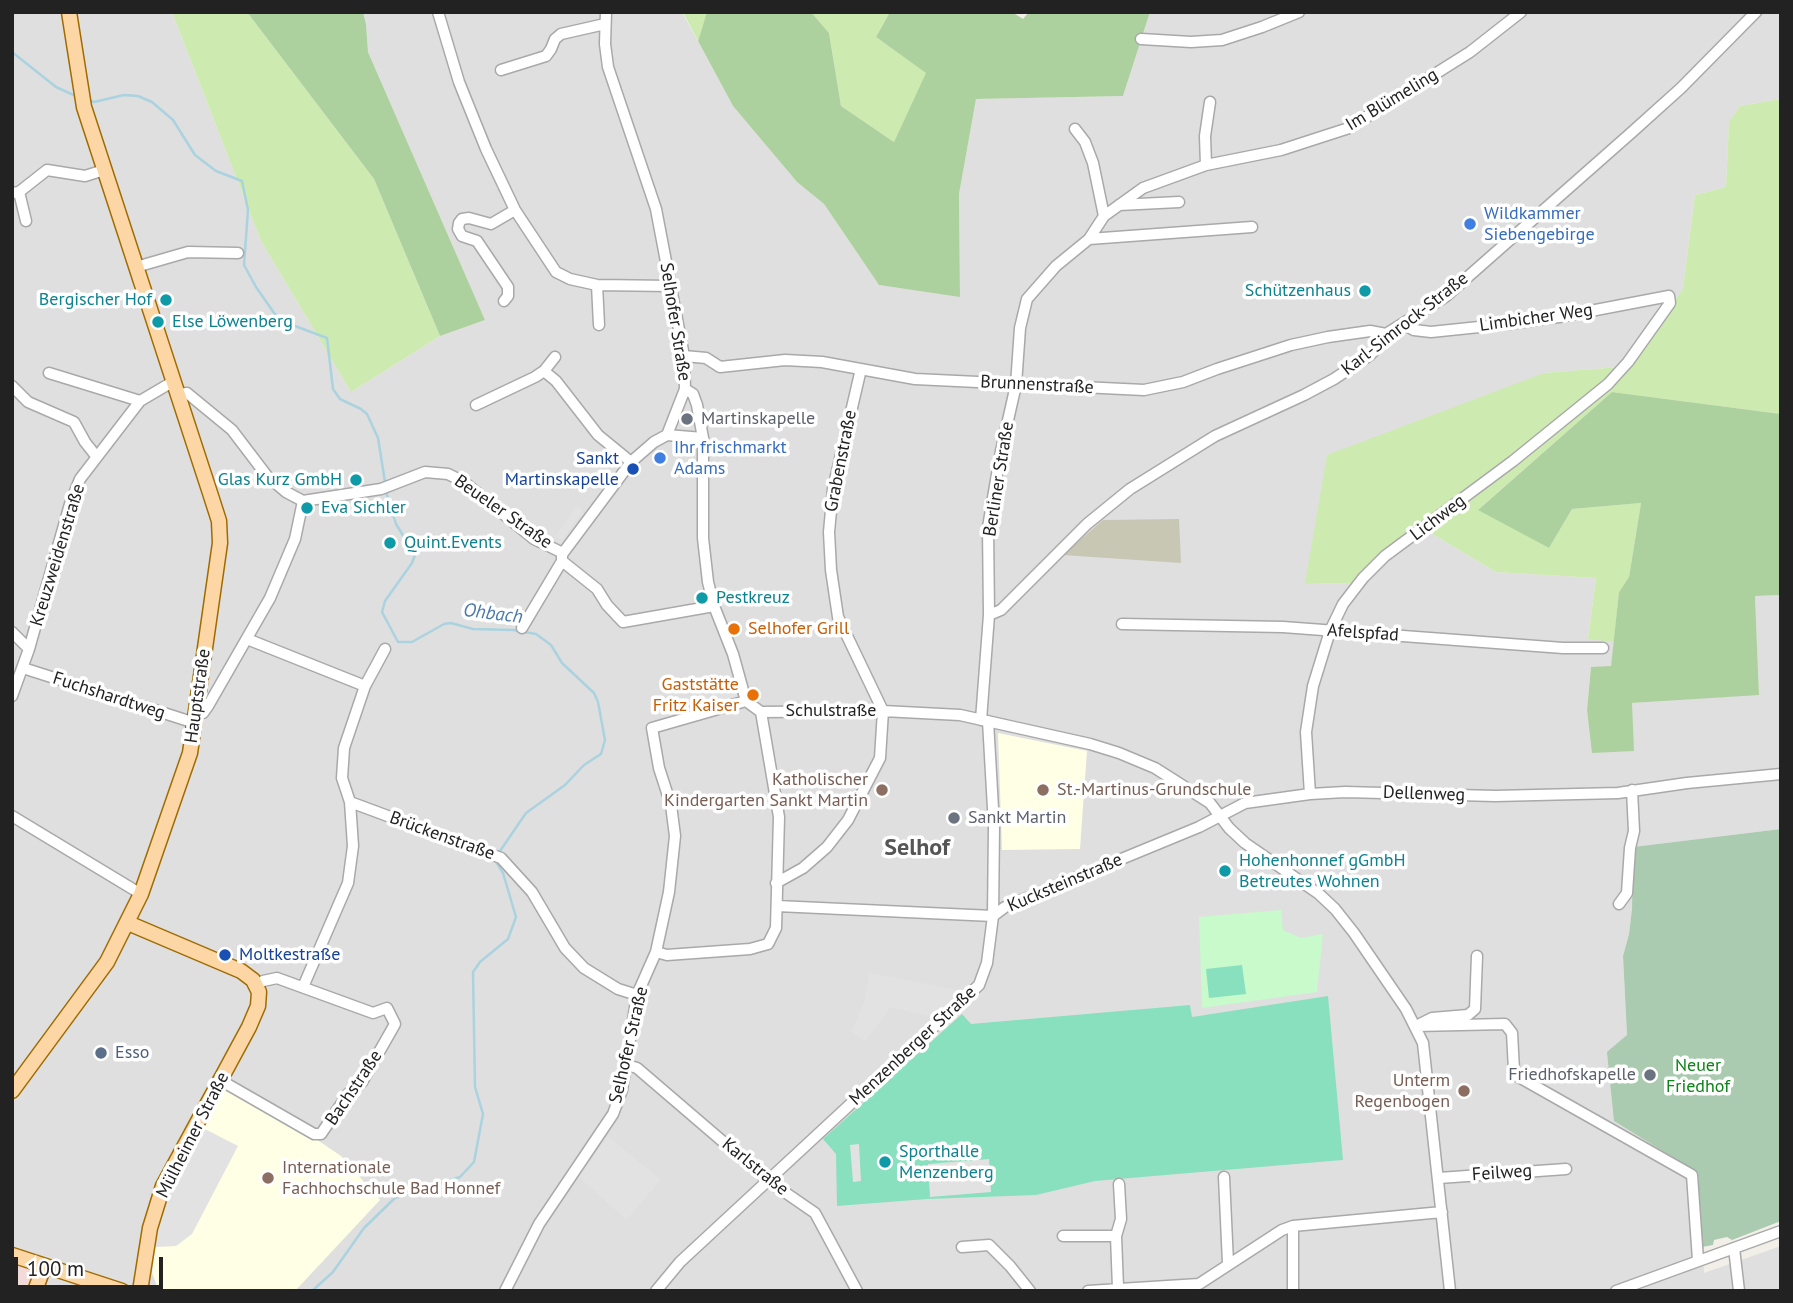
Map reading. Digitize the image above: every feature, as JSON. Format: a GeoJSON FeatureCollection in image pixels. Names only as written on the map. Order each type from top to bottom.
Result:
{"type":"FeatureCollection","features":[{"type":"Feature","properties":{"kind":"main road","name":"Hauptstraße"},"geometry":{"type":"LineString","coordinates":[[12,1091],[100,972],[141,894],[187,767],[197,719],[220,531],[84,107],[69,12]]}},
{"type":"Feature","properties":{"kind":"main road"},"geometry":{"type":"LineString","coordinates":[[128,923],[241,971],[257,985]]}},
{"type":"Feature","properties":{"kind":"main road","name":"Mülheimer Straße"},"geometry":{"type":"LineString","coordinates":[[140,1291],[150,1228],[163,1186],[258,1006],[257,985]]}},
{"type":"Feature","properties":{"kind":"main road"},"geometry":{"type":"LineString","coordinates":[[12,1255],[122,1291]]}},
{"type":"Feature","properties":{"kind":"main road"},"geometry":{"type":"LineString","coordinates":[[35,1291],[44,1266]]}},
{"type":"Feature","properties":{"kind":"street"},"geometry":{"type":"LineString","coordinates":[[438,12],[459,82],[496,170],[515,210],[556,272],[570,279],[597,285],[671,286]]}},
{"type":"Feature","properties":{"kind":"street"},"geometry":{"type":"LineString","coordinates":[[1141,39],[1191,42],[1222,40],[1299,12]]}},
{"type":"Feature","properties":{"kind":"street","name":"Im Blümeling"},"geometry":{"type":"LineString","coordinates":[[1104,216],[1143,188],[1206,165],[1281,150],[1349,128],[1470,52],[1521,12]]}},
{"type":"Feature","properties":{"kind":"street","name":"Karl-Simrock-Straße"},"geometry":{"type":"LineString","coordinates":[[989,617],[1000,610],[1087,524],[1130,489],[1215,436],[1334,379],[1370,355],[1387,334],[1445,297],[1681,88],[1756,12]]}},
{"type":"Feature","properties":{"kind":"street","name":"Selhofer Straße"},"geometry":{"type":"LineString","coordinates":[[502,70],[546,56],[555,38],[561,34],[606,18],[608,67],[656,209],[684,356],[685,389],[693,394],[703,438],[703,538],[708,582],[714,607],[729,640],[746,701]]}},
{"type":"Feature","properties":{"kind":"street"},"geometry":{"type":"LineString","coordinates":[[1206,165],[1205,136],[1210,102]]}},
{"type":"Feature","properties":{"kind":"street"},"geometry":{"type":"LineString","coordinates":[[1075,129],[1085,142],[1093,163],[1104,216]]}},
{"type":"Feature","properties":{"kind":"street"},"geometry":{"type":"LineString","coordinates":[[26,221],[16,192],[47,170],[85,176],[104,170]]}},
{"type":"Feature","properties":{"kind":"street"},"geometry":{"type":"LineString","coordinates":[[1116,205],[1179,202]]}},
{"type":"Feature","properties":{"kind":"street"},"geometry":{"type":"LineString","coordinates":[[504,301],[508,296],[508,287],[477,241],[462,236],[458,223],[469,218],[491,223],[515,210]]}},
{"type":"Feature","properties":{"kind":"street","name":"Berliner Straße"},"geometry":{"type":"LineString","coordinates":[[989,617],[988,527],[1016,385],[1020,328],[1027,299],[1056,266],[1089,239],[1104,216]]}},
{"type":"Feature","properties":{"kind":"street"},"geometry":{"type":"LineString","coordinates":[[1089,239],[1252,227]]}},
{"type":"Feature","properties":{"kind":"street"},"geometry":{"type":"LineString","coordinates":[[136,267],[188,252],[238,253]]}},
{"type":"Feature","properties":{"kind":"street"},"geometry":{"type":"LineString","coordinates":[[597,285],[599,325]]}},
{"type":"Feature","properties":{"kind":"street","name":"Limbicher Weg"},"geometry":{"type":"LineString","coordinates":[[1403,324],[1415,330],[1431,332],[1482,327],[1559,317],[1669,296]]}},
{"type":"Feature","properties":{"kind":"street","name":"Lichweg"},"geometry":{"type":"LineString","coordinates":[[1310,794],[1306,732],[1313,686],[1330,631],[1343,604],[1385,556],[1513,461],[1608,384],[1628,362],[1670,303],[1669,296]]}},
{"type":"Feature","properties":{"kind":"street","name":"Brunnenstraße"},"geometry":{"type":"LineString","coordinates":[[684,356],[706,358],[720,367],[785,360],[822,362],[915,379],[1144,390],[1183,383],[1217,369],[1315,339],[1361,332],[1387,334]]}},
{"type":"Feature","properties":{"kind":"street"},"geometry":{"type":"LineString","coordinates":[[476,405],[544,371],[555,357]]}},
{"type":"Feature","properties":{"kind":"street","name":"Grabenstraße"},"geometry":{"type":"LineString","coordinates":[[861,369],[833,489],[829,531],[831,570],[838,617],[883,711]]}},
{"type":"Feature","properties":{"kind":"street"},"geometry":{"type":"LineString","coordinates":[[544,371],[556,381],[598,435],[631,462]]}},
{"type":"Feature","properties":{"kind":"street"},"geometry":{"type":"LineString","coordinates":[[49,373],[140,401]]}},
{"type":"Feature","properties":{"kind":"street"},"geometry":{"type":"LineString","coordinates":[[12,386],[28,402],[74,422],[96,456]]}},
{"type":"Feature","properties":{"kind":"street"},"geometry":{"type":"LineString","coordinates":[[176,388],[187,393],[232,430],[267,476],[286,492],[303,501],[295,539],[270,598],[208,706],[197,719]]}},
{"type":"Feature","properties":{"kind":"street","name":"Kreuzweidenstraße"},"geometry":{"type":"LineString","coordinates":[[12,696],[29,649],[70,504],[80,479],[140,401],[176,388]]}},
{"type":"Feature","properties":{"kind":"street"},"geometry":{"type":"LineString","coordinates":[[562,557],[631,462],[667,435],[685,389]]}},
{"type":"Feature","properties":{"kind":"street"},"geometry":{"type":"LineString","coordinates":[[667,435],[703,438]]}},
{"type":"Feature","properties":{"kind":"street","name":"Beueler Straße"},"geometry":{"type":"LineString","coordinates":[[303,501],[385,488],[425,472],[448,474],[464,482],[534,539],[562,557],[597,589],[623,622],[714,607]]}},
{"type":"Feature","properties":{"kind":"street","name":"Beueler Straße"},"geometry":{"type":"LineString","coordinates":[[522,628],[562,557]]}},
{"type":"Feature","properties":{"kind":"street","name":"Menzenberger Straße"},"geometry":{"type":"LineString","coordinates":[[656,1291],[680,1262],[770,1182],[827,1125],[979,985],[987,963],[993,916],[994,826],[985,721],[989,617]]}},
{"type":"Feature","properties":{"kind":"street","name":"Afelspfad"},"geometry":{"type":"LineString","coordinates":[[1122,624],[1283,627],[1563,648],[1603,648]]}},
{"type":"Feature","properties":{"kind":"street"},"geometry":{"type":"LineString","coordinates":[[12,632],[29,649]]}},
{"type":"Feature","properties":{"kind":"street"},"geometry":{"type":"LineString","coordinates":[[247,639],[365,687]]}},
{"type":"Feature","properties":{"kind":"street"},"geometry":{"type":"LineString","coordinates":[[257,985],[262,981],[277,978],[303,987],[348,883],[353,846],[350,802],[342,778],[344,748],[365,687],[384,649]]}},
{"type":"Feature","properties":{"kind":"street","name":"Fuchshardtweg"},"geometry":{"type":"LineString","coordinates":[[23,668],[197,719]]}},
{"type":"Feature","properties":{"kind":"street"},"geometry":{"type":"LineString","coordinates":[[746,701],[652,728],[659,768],[671,805],[675,836],[669,892],[656,952],[667,955],[750,949],[768,944],[776,928],[779,817],[761,712]]}},
{"type":"Feature","properties":{"kind":"street","name":"Schulstraße"},"geometry":{"type":"LineString","coordinates":[[746,701],[761,712],[883,711],[960,715],[1090,744],[1155,768],[1210,803],[1245,843],[1319,894],[1335,909],[1416,1026]]}},
{"type":"Feature","properties":{"kind":"street"},"geometry":{"type":"LineString","coordinates":[[776,883],[803,868],[827,847],[848,820],[880,758],[883,711]]}},
{"type":"Feature","properties":{"kind":"street","name":"Dellenweg"},"geometry":{"type":"LineString","coordinates":[[1220,817],[1245,803],[1310,794],[1345,792],[1495,796],[1632,790],[1781,774]]}},
{"type":"Feature","properties":{"kind":"street"},"geometry":{"type":"LineString","coordinates":[[1619,904],[1627,893],[1635,813],[1632,790]]}},
{"type":"Feature","properties":{"kind":"street","name":"Brückenstraße"},"geometry":{"type":"LineString","coordinates":[[350,802],[497,856],[532,892],[565,948],[584,968],[618,989],[637,995]]}},
{"type":"Feature","properties":{"kind":"street"},"geometry":{"type":"LineString","coordinates":[[12,816],[141,894]]}},
{"type":"Feature","properties":{"kind":"street","name":"Kucksteinstraße"},"geometry":{"type":"LineString","coordinates":[[778,906],[993,916],[1005,907],[1220,817]]}},
{"type":"Feature","properties":{"kind":"street","name":"Selhofer Straße"},"geometry":{"type":"LineString","coordinates":[[505,1291],[539,1224],[614,1114],[627,1065],[637,995],[656,952]]}},
{"type":"Feature","properties":{"kind":"street"},"geometry":{"type":"LineString","coordinates":[[1416,1026],[1432,1018],[1468,1015],[1475,1009],[1477,956]]}},
{"type":"Feature","properties":{"kind":"street","name":"Bachstraße"},"geometry":{"type":"LineString","coordinates":[[220,1080],[314,1134],[325,1131],[348,1094],[362,1082],[395,1024],[387,1009],[373,1013],[303,987]]}},
{"type":"Feature","properties":{"kind":"street"},"geometry":{"type":"LineString","coordinates":[[1416,1026],[1505,1024],[1512,1033],[1514,1070],[1517,1076],[1692,1175],[1698,1261]]}},
{"type":"Feature","properties":{"kind":"street"},"geometry":{"type":"LineString","coordinates":[[1416,1026],[1426,1055],[1450,1291]]}},
{"type":"Feature","properties":{"kind":"street","name":"Karlstraße"},"geometry":{"type":"LineString","coordinates":[[627,1065],[637,1068],[770,1182],[815,1213],[857,1291]]}},
{"type":"Feature","properties":{"kind":"street","name":"Feilweg"},"geometry":{"type":"LineString","coordinates":[[1439,1178],[1566,1169]]}},
{"type":"Feature","properties":{"kind":"street"},"geometry":{"type":"LineString","coordinates":[[1224,1177],[1228,1263]]}},
{"type":"Feature","properties":{"kind":"street"},"geometry":{"type":"LineString","coordinates":[[1118,1288],[1116,1236],[1121,1219],[1119,1184]]}},
{"type":"Feature","properties":{"kind":"street"},"geometry":{"type":"LineString","coordinates":[[1088,1291],[1118,1288],[1138,1290],[1199,1284],[1228,1263],[1293,1226],[1442,1212]]}},
{"type":"Feature","properties":{"kind":"street"},"geometry":{"type":"LineString","coordinates":[[1293,1226],[1293,1291]]}},
{"type":"Feature","properties":{"kind":"street"},"geometry":{"type":"LineString","coordinates":[[1616,1291],[1781,1231]]}},
{"type":"Feature","properties":{"kind":"street"},"geometry":{"type":"LineString","coordinates":[[1063,1236],[1116,1236]]}},
{"type":"Feature","properties":{"kind":"street"},"geometry":{"type":"LineString","coordinates":[[962,1247],[989,1245],[1030,1291]]}},
{"type":"Feature","properties":{"kind":"street"},"geometry":{"type":"LineString","coordinates":[[1734,1248],[1739,1291]]}},
{"type":"Feature","properties":{"kind":"shaded area"},"geometry":{"type":"Polygon","coordinates":[[[12,12],[172,12],[261,241],[351,392],[440,336],[485,320],[368,52],[363,12],[682,12],[733,106],[797,182],[824,204],[879,285],[960,296],[959,194],[976,99],[1123,96],[1150,12],[1781,12],[1781,99],[1740,106],[1729,122],[1726,187],[1695,195],[1683,288],[1632,366],[1544,373],[1305,584],[1352,583],[1381,554],[1419,526],[1496,572],[1596,578],[1588,638],[1614,642],[1611,667],[1591,667],[1587,710],[1593,753],[1632,703],[1759,694],[1755,596],[1781,595],[1781,829],[1633,847],[1632,909],[1623,956],[1627,1035],[1614,1121],[1698,1173],[1704,1273],[1781,1246],[1781,1291],[26,1291],[34,1269],[12,1261],[12,12]]]}},
{"type":"Feature","properties":{"kind":"shaded area"},"geometry":{"type":"Polygon","coordinates":[[[577,506],[583,511],[561,541],[555,536],[577,506]]]}},
{"type":"Feature","properties":{"kind":"shaded area"},"geometry":{"type":"Polygon","coordinates":[[[1179,519],[1181,563],[1063,555],[1103,520],[1179,519]]]}},
{"type":"Feature","properties":{"kind":"shaded area"},"geometry":{"type":"Polygon","coordinates":[[[735,680],[738,696],[714,704],[711,685],[735,680]]]}},
{"type":"Feature","properties":{"kind":"shaded area","name":"St.-Martinus-Grundschule"},"geometry":{"type":"Polygon","coordinates":[[[998,733],[1087,751],[1080,849],[1002,850],[998,733]]]}},
{"type":"Feature","properties":{"kind":"shaded area"},"geometry":{"type":"Polygon","coordinates":[[[869,973],[964,991],[940,1019],[891,1007],[865,1042],[851,1031],[865,1000],[869,973]]]}},
{"type":"Feature","properties":{"kind":"shaded area","name":"Internationale Fachhochschule Bad Honnef"},"geometry":{"type":"Polygon","coordinates":[[[223,1082],[288,1120],[341,1156],[380,1200],[295,1291],[159,1291],[152,1273],[158,1223],[164,1201],[223,1082]]]}},
{"type":"Feature","properties":{"kind":"shaded area"},"geometry":{"type":"Polygon","coordinates":[[[201,1127],[238,1146],[192,1234],[176,1246],[155,1247],[164,1201],[201,1127]]]}},
{"type":"Feature","properties":{"kind":"shaded area"},"geometry":{"type":"Polygon","coordinates":[[[608,1136],[661,1180],[626,1220],[579,1177],[608,1136]]]}},
{"type":"Feature","properties":{"kind":"shaded area"},"geometry":{"type":"Polygon","coordinates":[[[859,1144],[861,1181],[853,1182],[850,1145],[859,1144]]]}},
{"type":"Feature","properties":{"kind":"shaded area"},"geometry":{"type":"Polygon","coordinates":[[[989,1159],[991,1192],[930,1197],[928,1164],[989,1159]]]}},
{"type":"Feature","properties":{"kind":"shaded area"},"geometry":{"type":"Polygon","coordinates":[[[12,1261],[34,1269],[26,1291],[12,1291],[12,1261]]]}},
{"type":"Feature","properties":{"kind":"green space"},"geometry":{"type":"Polygon","coordinates":[[[172,12],[247,12],[374,179],[440,336],[351,392],[261,241],[172,12]]]}},
{"type":"Feature","properties":{"kind":"green space"},"geometry":{"type":"Polygon","coordinates":[[[247,12],[363,12],[368,52],[485,320],[440,336],[374,179],[247,12]]]}},
{"type":"Feature","properties":{"kind":"green space"},"geometry":{"type":"Polygon","coordinates":[[[683,12],[707,12],[698,41],[683,12]]]}},
{"type":"Feature","properties":{"kind":"green space"},"geometry":{"type":"Polygon","coordinates":[[[707,12],[811,12],[829,33],[841,106],[894,142],[926,73],[876,37],[890,12],[1012,12],[1023,19],[1029,12],[1150,12],[1123,96],[976,99],[959,194],[960,297],[879,285],[824,204],[797,182],[733,106],[698,41],[707,12]]]}},
{"type":"Feature","properties":{"kind":"green space"},"geometry":{"type":"Polygon","coordinates":[[[811,12],[890,12],[876,37],[927,73],[894,142],[841,106],[829,33],[811,12]]]}},
{"type":"Feature","properties":{"kind":"green space"},"geometry":{"type":"Polygon","coordinates":[[[1781,99],[1781,414],[1612,392],[1479,509],[1549,548],[1572,509],[1641,503],[1629,577],[1619,592],[1614,642],[1588,639],[1596,578],[1496,572],[1419,526],[1381,554],[1352,583],[1305,584],[1327,455],[1544,373],[1632,366],[1683,288],[1695,195],[1726,187],[1729,122],[1740,106],[1781,99]]]}},
{"type":"Feature","properties":{"kind":"green space"},"geometry":{"type":"Polygon","coordinates":[[[1612,392],[1781,414],[1781,595],[1755,596],[1759,695],[1632,703],[1634,751],[1592,753],[1587,710],[1591,667],[1611,666],[1619,592],[1629,577],[1641,503],[1572,509],[1549,548],[1478,510],[1612,392]]]}},
{"type":"Feature","properties":{"kind":"green space","name":"Neuer Friedhof"},"geometry":{"type":"Polygon","coordinates":[[[1781,829],[1781,1221],[1732,1240],[1727,1237],[1714,1240],[1713,1245],[1702,1247],[1698,1173],[1614,1121],[1607,1052],[1627,1035],[1623,956],[1632,909],[1633,847],[1781,829]]]}},
{"type":"Feature","properties":{"kind":"green space"},"geometry":{"type":"Polygon","coordinates":[[[1281,910],[1283,930],[1301,938],[1323,934],[1317,992],[1202,1008],[1199,917],[1281,910]]]}},
{"type":"Feature","properties":{"kind":"green space"},"geometry":{"type":"Polygon","coordinates":[[[1242,965],[1246,994],[1209,998],[1206,969],[1242,965]]]}},
{"type":"Feature","properties":{"kind":"green space"},"geometry":{"type":"Polygon","coordinates":[[[1328,996],[1343,1160],[1095,1181],[1036,1195],[837,1206],[836,1154],[823,1139],[962,1014],[971,1024],[1190,1005],[1192,1017],[1328,996]]]}},
{"type":"Feature","properties":{"kind":"waterway","name":"Ohbach"},"geometry":{"type":"LineString","coordinates":[[12,52],[56,87],[78,97]]}},
{"type":"Feature","properties":{"kind":"waterway","name":"Ohbach"},"geometry":{"type":"LineString","coordinates":[[88,100],[94,102],[124,95],[138,96],[152,102],[173,120],[195,155],[216,171],[242,181],[248,210],[244,265],[279,320],[327,338],[333,389],[340,399],[367,414],[378,438],[385,482]]}},
{"type":"Feature","properties":{"kind":"waterway","name":"Ohbach"},"geometry":{"type":"LineString","coordinates":[[386,492],[396,524],[415,555],[385,601],[382,612],[398,642],[412,642],[444,624],[451,623],[473,629],[513,630],[536,634],[551,645],[562,663],[594,693],[598,702],[605,740],[601,754],[584,765],[565,785],[526,813],[498,854]]}},
{"type":"Feature","properties":{"kind":"waterway","name":"Ohbach"},"geometry":{"type":"LineString","coordinates":[[312,1291],[333,1272],[364,1228],[395,1198],[460,1177],[474,1162],[483,1114],[475,1087],[473,972],[480,962],[508,939],[516,917],[503,873],[495,860]]}},
{"type":"Feature","properties":{"kind":"place","name":"Wildkammer Siebengebirge"},"geometry":{"type":"Point","coordinates":[1470,224]}},
{"type":"Feature","properties":{"kind":"place","name":"Schützenhaus"},"geometry":{"type":"Point","coordinates":[1365,291]}},
{"type":"Feature","properties":{"kind":"place","name":"Bergischer Hof"},"geometry":{"type":"Point","coordinates":[166,300]}},
{"type":"Feature","properties":{"kind":"place","name":"Else Löwenberg"},"geometry":{"type":"Point","coordinates":[158,322]}},
{"type":"Feature","properties":{"kind":"place","name":"Martinskapelle"},"geometry":{"type":"Point","coordinates":[687,419]}},
{"type":"Feature","properties":{"kind":"place","name":"Ihr frischmarkt Adams"},"geometry":{"type":"Point","coordinates":[660,458]}},
{"type":"Feature","properties":{"kind":"place","name":"Sankt Martinskapelle"},"geometry":{"type":"Point","coordinates":[633,469]}},
{"type":"Feature","properties":{"kind":"place","name":"Glas Kurz GmbH"},"geometry":{"type":"Point","coordinates":[356,480]}},
{"type":"Feature","properties":{"kind":"place","name":"Eva Sichler"},"geometry":{"type":"Point","coordinates":[307,508]}},
{"type":"Feature","properties":{"kind":"place","name":"Quint.Events"},"geometry":{"type":"Point","coordinates":[390,543]}},
{"type":"Feature","properties":{"kind":"place","name":"Pestkreuz"},"geometry":{"type":"Point","coordinates":[702,598]}},
{"type":"Feature","properties":{"kind":"place","name":"Selhofer Grill"},"geometry":{"type":"Point","coordinates":[734,629]}},
{"type":"Feature","properties":{"kind":"place","name":"Gaststätte Fritz Kaiser"},"geometry":{"type":"Point","coordinates":[753,695]}},
{"type":"Feature","properties":{"kind":"place","name":"Katholischer Kindergarten Sankt Martin"},"geometry":{"type":"Point","coordinates":[882,790]}},
{"type":"Feature","properties":{"kind":"place","name":"St.-Martinus-Grundschule"},"geometry":{"type":"Point","coordinates":[1043,790]}},
{"type":"Feature","properties":{"kind":"place","name":"Sankt Martin"},"geometry":{"type":"Point","coordinates":[954,818]}},
{"type":"Feature","properties":{"kind":"place","name":"Hohenhonnef gGmbH Betreutes Wohnen"},"geometry":{"type":"Point","coordinates":[1225,871]}},
{"type":"Feature","properties":{"kind":"place","name":"Moltkestraße"},"geometry":{"type":"Point","coordinates":[225,955]}},
{"type":"Feature","properties":{"kind":"place","name":"Esso"},"geometry":{"type":"Point","coordinates":[101,1053]}},
{"type":"Feature","properties":{"kind":"place","name":"Friedhofskapelle"},"geometry":{"type":"Point","coordinates":[1650,1075]}},
{"type":"Feature","properties":{"kind":"place","name":"Unterm Regenbogen"},"geometry":{"type":"Point","coordinates":[1464,1091]}},
{"type":"Feature","properties":{"kind":"place","name":"Sporthalle Menzenberg"},"geometry":{"type":"Point","coordinates":[885,1162]}},
{"type":"Feature","properties":{"kind":"place","name":"Internationale Fachhochschule Bad Honnef"},"geometry":{"type":"Point","coordinates":[268,1178]}},
{"type":"Feature","properties":{"kind":"district","name":"Selhof"},"geometry":{"type":"Point","coordinates":[917,848]}}]}
